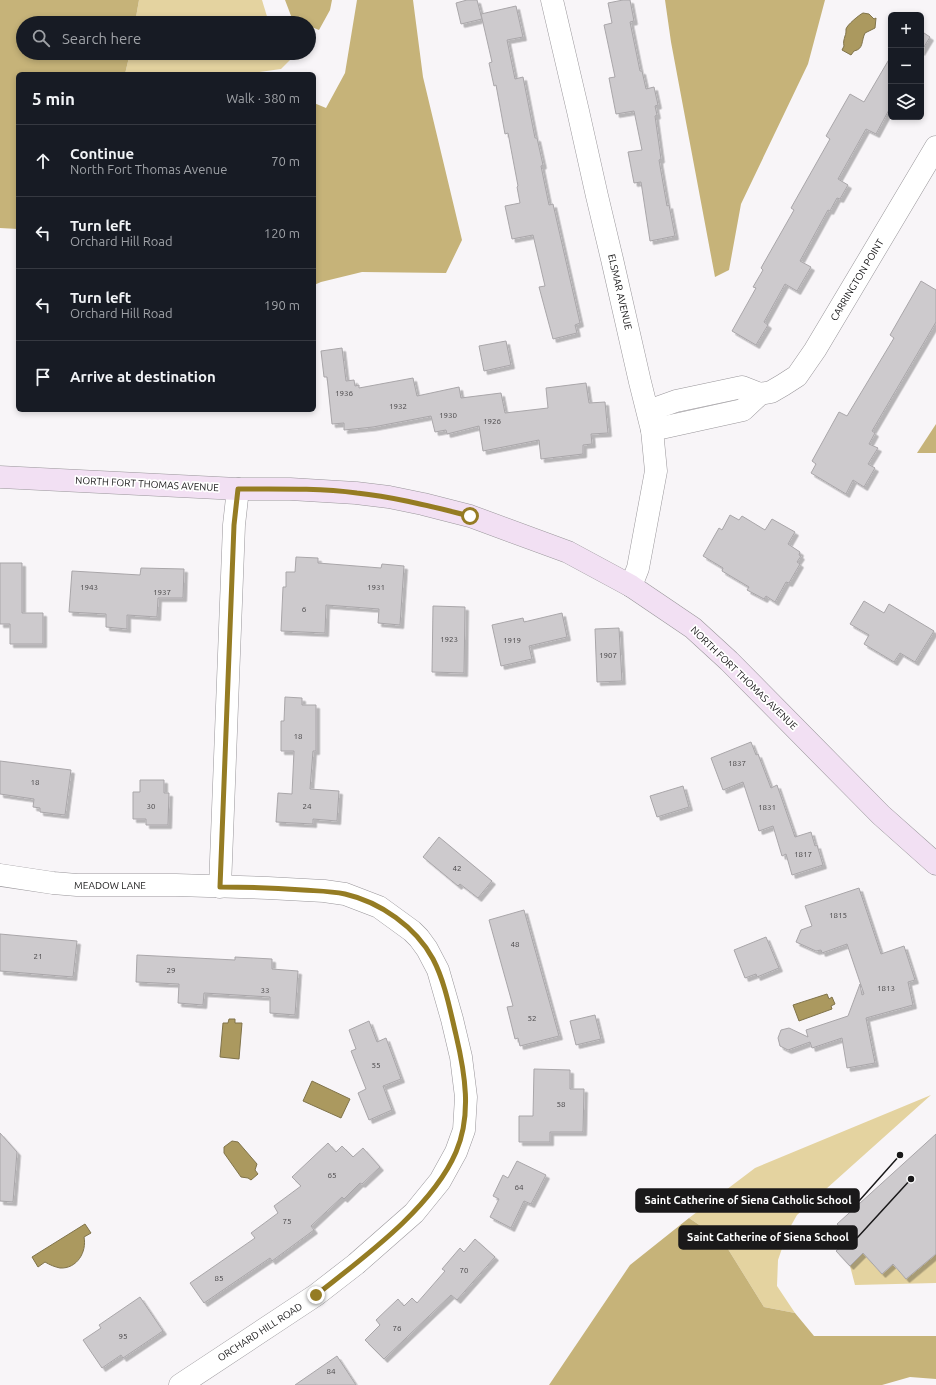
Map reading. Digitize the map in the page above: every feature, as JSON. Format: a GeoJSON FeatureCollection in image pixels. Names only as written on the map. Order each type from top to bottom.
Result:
{"type":"FeatureCollection","features":[{"type":"Feature","properties":{"kind":"street","name":"ELSMAR AVENUE"},"geometry":{"type":"LineString","coordinates":[[552,0],[580,117],[596,196],[650,421],[656,471],[638,568],[631,586]]}},
{"type":"Feature","properties":{"kind":"street","name":"CARRINGTON POINT"},"geometry":{"type":"LineString","coordinates":[[650,421],[743,410],[760,394],[771,392],[797,376],[806,364],[865,268],[936,147]]}},
{"type":"Feature","properties":{"kind":"street","name":"NORTH FORT THOMAS AVENUE"},"geometry":{"type":"LineString","coordinates":[[0,477],[238,489],[290,489],[356,493],[389,497],[470,516],[568,552],[631,586],[693,628],[729,661],[881,815],[936,864]]}},
{"type":"Feature","properties":{"kind":"street"},"geometry":{"type":"LineString","coordinates":[[220,887],[234,525],[238,489]]}},
{"type":"Feature","properties":{"kind":"street","name":"MEADOW LANE"},"geometry":{"type":"LineString","coordinates":[[0,875],[53,884],[220,887]]}},
{"type":"Feature","properties":{"kind":"street","name":"ORCHARD HILL ROAD"},"geometry":{"type":"LineString","coordinates":[[180,1385],[316,1295],[356,1264],[414,1213],[440,1181],[456,1152],[464,1130],[466,1097],[461,1056],[443,985],[433,959],[419,938],[412,931],[379,907],[345,894],[324,891],[220,887]]}},
{"type":"Feature","properties":{"kind":"shaded area"},"geometry":{"type":"Polygon","coordinates":[[[0,0],[139,0],[136,16],[16,16],[16,60],[128,60],[125,72],[16,72],[16,229],[0,228],[0,0]]]}},
{"type":"Feature","properties":{"kind":"shaded area"},"geometry":{"type":"Polygon","coordinates":[[[139,0],[262,0],[267,16],[136,16],[139,0]]]}},
{"type":"Feature","properties":{"kind":"shaded area"},"geometry":{"type":"Polygon","coordinates":[[[285,0],[332,0],[330,10],[319,30],[316,29],[316,16],[291,16],[285,0]]]}},
{"type":"Feature","properties":{"kind":"shaded area"},"geometry":{"type":"Polygon","coordinates":[[[357,0],[413,0],[423,77],[462,240],[446,273],[362,272],[316,284],[316,104],[326,108],[345,73],[357,0]]]}},
{"type":"Feature","properties":{"kind":"shaded area"},"geometry":{"type":"Polygon","coordinates":[[[665,0],[825,0],[808,64],[741,204],[729,270],[715,277],[671,42],[665,0]]]}},
{"type":"Feature","properties":{"kind":"shaded area"},"geometry":{"type":"Polygon","coordinates":[[[863,13],[869,14],[874,19],[876,18],[875,28],[865,33],[861,47],[854,51],[851,55],[842,50],[844,46],[846,29],[863,13]]]}},
{"type":"Feature","properties":{"kind":"shaded area"},"geometry":{"type":"Polygon","coordinates":[[[128,60],[290,60],[281,69],[260,72],[125,72],[128,60]]]}},
{"type":"Feature","properties":{"kind":"shaded area"},"geometry":{"type":"Polygon","coordinates":[[[936,424],[936,453],[917,453],[936,424]]]}},
{"type":"Feature","properties":{"kind":"shaded area"},"geometry":{"type":"Polygon","coordinates":[[[827,994],[829,999],[832,997],[835,1004],[831,1006],[832,1009],[799,1021],[793,1005],[827,994]]]}},
{"type":"Feature","properties":{"kind":"shaded area"},"geometry":{"type":"Polygon","coordinates":[[[229,1019],[235,1019],[235,1023],[242,1023],[239,1059],[220,1057],[223,1023],[228,1023],[229,1019]]]}},
{"type":"Feature","properties":{"kind":"shaded area"},"geometry":{"type":"Polygon","coordinates":[[[312,1081],[350,1099],[341,1118],[303,1101],[312,1081]]]}},
{"type":"Feature","properties":{"kind":"shaded area"},"geometry":{"type":"Polygon","coordinates":[[[931,1095],[797,1215],[788,1231],[778,1260],[777,1286],[795,1313],[764,1307],[723,1241],[689,1218],[755,1168],[931,1095]]]}},
{"type":"Feature","properties":{"kind":"shaded area"},"geometry":{"type":"Polygon","coordinates":[[[232,1141],[238,1142],[257,1164],[255,1170],[258,1174],[251,1180],[241,1177],[224,1153],[224,1147],[232,1141]]]}},
{"type":"Feature","properties":{"kind":"shaded area"},"geometry":{"type":"Polygon","coordinates":[[[689,1218],[723,1241],[764,1307],[795,1313],[814,1336],[936,1336],[936,1379],[910,1377],[882,1385],[549,1385],[630,1265],[689,1218]]]}},
{"type":"Feature","properties":{"kind":"shaded area"},"geometry":{"type":"Polygon","coordinates":[[[85,1224],[91,1233],[84,1237],[84,1248],[76,1263],[66,1268],[60,1268],[45,1262],[38,1267],[32,1257],[85,1224]]]}},
{"type":"Feature","properties":{"kind":"shaded area"},"geometry":{"type":"Polygon","coordinates":[[[863,1253],[882,1274],[893,1265],[906,1279],[936,1254],[936,1283],[855,1285],[850,1266],[863,1253]]]}},
{"type":"Feature","properties":{"kind":"building"},"geometry":{"type":"Polygon","coordinates":[[[467,0],[477,0],[482,19],[461,24],[456,3],[467,0]]]}},
{"type":"Feature","properties":{"kind":"building"},"geometry":{"type":"Polygon","coordinates":[[[630,0],[634,21],[630,22],[640,71],[642,71],[646,89],[654,87],[658,105],[655,106],[657,115],[655,116],[661,159],[659,160],[667,206],[669,205],[675,236],[650,241],[641,182],[634,183],[628,152],[642,150],[634,111],[616,114],[609,78],[615,77],[604,25],[612,23],[608,3],[630,0]]]}},
{"type":"Feature","properties":{"kind":"building"},"geometry":{"type":"Polygon","coordinates":[[[516,6],[523,37],[507,40],[515,79],[523,77],[535,138],[537,138],[543,165],[541,166],[549,205],[553,204],[580,323],[575,325],[577,333],[553,339],[539,287],[545,286],[533,235],[512,239],[505,206],[520,203],[518,186],[508,133],[505,134],[496,85],[494,86],[489,63],[492,62],[481,14],[516,6]]]}},
{"type":"Feature","properties":{"kind":"building"},"geometry":{"type":"Polygon","coordinates":[[[924,33],[930,37],[924,47],[924,33]]]}},
{"type":"Feature","properties":{"kind":"building"},"geometry":{"type":"Polygon","coordinates":[[[888,61],[888,112],[876,134],[866,129],[838,179],[848,185],[840,199],[837,198],[830,211],[828,210],[800,261],[811,267],[797,291],[785,284],[764,322],[768,325],[756,345],[732,331],[756,288],[753,287],[763,270],[761,268],[794,210],[791,208],[830,139],[826,136],[850,94],[864,102],[888,61]]]}},
{"type":"Feature","properties":{"kind":"building"},"geometry":{"type":"Polygon","coordinates":[[[921,281],[936,290],[936,322],[872,431],[875,433],[869,444],[878,448],[868,464],[875,468],[864,487],[853,480],[846,494],[811,473],[816,464],[812,461],[839,412],[847,416],[894,338],[890,335],[921,281]]]}},
{"type":"Feature","properties":{"kind":"building"},"geometry":{"type":"Polygon","coordinates":[[[506,341],[511,365],[484,371],[479,346],[506,341]]]}},
{"type":"Feature","properties":{"kind":"building"},"geometry":{"type":"Polygon","coordinates":[[[342,348],[346,381],[354,380],[355,386],[359,385],[359,388],[413,378],[417,396],[459,387],[461,398],[501,393],[505,413],[548,408],[546,388],[586,383],[589,403],[605,402],[608,433],[591,434],[592,444],[583,445],[583,454],[541,459],[539,440],[483,451],[479,426],[447,434],[446,430],[435,432],[431,416],[373,427],[344,430],[344,423],[332,424],[327,377],[324,377],[321,351],[342,348]]]}},
{"type":"Feature","properties":{"kind":"building"},"geometry":{"type":"Polygon","coordinates":[[[730,515],[739,520],[742,516],[765,530],[772,519],[795,532],[788,544],[800,552],[799,555],[801,556],[797,562],[800,564],[789,583],[786,582],[775,602],[766,596],[764,599],[747,590],[749,587],[722,571],[723,568],[703,556],[719,528],[722,530],[730,515]]]}},
{"type":"Feature","properties":{"kind":"building"},"geometry":{"type":"Polygon","coordinates":[[[296,557],[318,558],[318,563],[381,568],[382,564],[404,566],[400,625],[378,623],[379,609],[326,605],[325,633],[281,631],[283,587],[286,587],[286,572],[295,572],[296,557]]]}},
{"type":"Feature","properties":{"kind":"building"},"geometry":{"type":"Polygon","coordinates":[[[0,563],[22,563],[22,613],[43,613],[43,644],[10,644],[10,624],[0,624],[0,563]]]}},
{"type":"Feature","properties":{"kind":"building"},"geometry":{"type":"Polygon","coordinates":[[[141,568],[184,569],[183,598],[158,598],[157,617],[127,615],[127,629],[106,627],[106,614],[69,612],[72,571],[140,575],[141,568]]]}},
{"type":"Feature","properties":{"kind":"building"},"geometry":{"type":"Polygon","coordinates":[[[864,601],[884,613],[889,604],[934,631],[915,662],[900,653],[894,662],[864,644],[869,635],[850,624],[864,601]]]}},
{"type":"Feature","properties":{"kind":"building"},"geometry":{"type":"Polygon","coordinates":[[[433,606],[465,607],[464,673],[432,672],[433,606]]]}},
{"type":"Feature","properties":{"kind":"building"},"geometry":{"type":"Polygon","coordinates":[[[562,613],[567,637],[529,646],[532,659],[501,666],[492,625],[523,618],[524,622],[562,613]]]}},
{"type":"Feature","properties":{"kind":"building"},"geometry":{"type":"Polygon","coordinates":[[[619,628],[622,681],[597,682],[595,629],[619,628]]]}},
{"type":"Feature","properties":{"kind":"building"},"geometry":{"type":"Polygon","coordinates":[[[285,697],[302,698],[302,705],[316,705],[316,751],[313,751],[310,789],[339,791],[337,821],[313,819],[313,824],[276,822],[278,793],[292,794],[294,751],[281,751],[281,721],[284,721],[285,697]]]}},
{"type":"Feature","properties":{"kind":"building"},"geometry":{"type":"Polygon","coordinates":[[[751,742],[756,755],[758,754],[771,788],[777,785],[795,837],[811,832],[823,865],[792,875],[786,854],[782,856],[773,826],[759,831],[743,782],[723,790],[711,758],[751,742]]]}},
{"type":"Feature","properties":{"kind":"building"},"geometry":{"type":"Polygon","coordinates":[[[0,761],[71,770],[65,815],[40,812],[40,808],[33,807],[34,799],[0,794],[0,761]]]}},
{"type":"Feature","properties":{"kind":"building"},"geometry":{"type":"Polygon","coordinates":[[[140,780],[164,780],[164,793],[169,793],[168,825],[146,825],[146,819],[133,819],[133,792],[140,792],[140,780]]]}},
{"type":"Feature","properties":{"kind":"building"},"geometry":{"type":"Polygon","coordinates":[[[683,786],[689,807],[657,817],[650,796],[683,786]]]}},
{"type":"Feature","properties":{"kind":"building"},"geometry":{"type":"Polygon","coordinates":[[[439,837],[492,881],[478,898],[460,884],[458,886],[423,857],[439,837]]]}},
{"type":"Feature","properties":{"kind":"building"},"geometry":{"type":"Polygon","coordinates":[[[859,888],[881,954],[904,946],[915,980],[908,982],[913,1005],[866,1018],[875,1063],[847,1068],[842,1038],[812,1048],[810,1042],[788,1050],[780,1046],[778,1038],[781,1030],[789,1028],[808,1037],[806,1030],[848,1016],[860,984],[862,995],[864,994],[847,944],[822,953],[821,950],[816,951],[796,942],[801,930],[812,926],[805,906],[859,888]]]}},
{"type":"Feature","properties":{"kind":"building"},"geometry":{"type":"Polygon","coordinates":[[[524,910],[559,1036],[520,1046],[518,1038],[515,1039],[507,1007],[513,1006],[489,920],[524,910]]]}},
{"type":"Feature","properties":{"kind":"building"},"geometry":{"type":"Polygon","coordinates":[[[0,934],[77,941],[73,977],[0,971],[0,934]]]}},
{"type":"Feature","properties":{"kind":"building"},"geometry":{"type":"Polygon","coordinates":[[[766,937],[779,968],[757,977],[756,974],[745,978],[734,950],[766,937]]]}},
{"type":"Feature","properties":{"kind":"building"},"geometry":{"type":"Polygon","coordinates":[[[137,955],[235,960],[235,957],[272,959],[272,969],[298,971],[295,1015],[270,1013],[270,997],[204,993],[203,1005],[178,1003],[179,984],[136,982],[137,955]]]}},
{"type":"Feature","properties":{"kind":"building"},"geometry":{"type":"Polygon","coordinates":[[[595,1015],[601,1039],[576,1045],[570,1021],[595,1015]]]}},
{"type":"Feature","properties":{"kind":"building"},"geometry":{"type":"Polygon","coordinates":[[[369,1021],[377,1042],[386,1038],[401,1079],[383,1086],[392,1110],[369,1120],[358,1093],[366,1089],[351,1051],[356,1049],[349,1030],[369,1021]]]}},
{"type":"Feature","properties":{"kind":"building"},"geometry":{"type":"Polygon","coordinates":[[[534,1069],[570,1070],[570,1089],[584,1089],[583,1132],[550,1132],[550,1142],[519,1142],[519,1116],[533,1116],[534,1069]]]}},
{"type":"Feature","properties":{"kind":"building"},"geometry":{"type":"Polygon","coordinates":[[[0,1133],[17,1152],[13,1202],[0,1201],[0,1133]]]}},
{"type":"Feature","properties":{"kind":"building"},"geometry":{"type":"Polygon","coordinates":[[[936,1134],[936,1254],[906,1279],[893,1264],[882,1274],[863,1253],[850,1266],[836,1251],[850,1239],[837,1224],[936,1134]]]}},
{"type":"Feature","properties":{"kind":"building"},"geometry":{"type":"Polygon","coordinates":[[[328,1143],[336,1152],[342,1146],[353,1157],[363,1148],[380,1167],[362,1184],[360,1183],[344,1199],[342,1197],[311,1226],[314,1230],[272,1261],[270,1258],[204,1303],[190,1283],[255,1238],[251,1233],[278,1213],[274,1206],[301,1186],[292,1177],[328,1143]]]}},
{"type":"Feature","properties":{"kind":"building"},"geometry":{"type":"Polygon","coordinates":[[[517,1161],[546,1175],[531,1204],[524,1201],[511,1228],[490,1217],[499,1199],[493,1196],[503,1175],[508,1178],[517,1161]]]}},
{"type":"Feature","properties":{"kind":"building"},"geometry":{"type":"Polygon","coordinates":[[[475,1239],[495,1257],[457,1300],[451,1295],[384,1359],[365,1340],[380,1325],[376,1320],[398,1299],[404,1306],[412,1298],[417,1303],[445,1271],[442,1269],[460,1248],[464,1252],[475,1239]]]}},
{"type":"Feature","properties":{"kind":"building"},"geometry":{"type":"Polygon","coordinates":[[[140,1297],[163,1331],[123,1358],[121,1355],[102,1368],[83,1340],[101,1328],[99,1325],[140,1297]]]}},
{"type":"Feature","properties":{"kind":"building"},"geometry":{"type":"Polygon","coordinates":[[[337,1356],[356,1385],[295,1385],[337,1356]]]}},
{"type":"Feature","properties":{"kind":"place","name":"Saint Catherine of Siena Catholic School"},"geometry":{"type":"Point","coordinates":[900,1155]}},
{"type":"Feature","properties":{"kind":"place","name":"Saint Catherine of Siena School"},"geometry":{"type":"Point","coordinates":[911,1179]}},
{"type":"Feature","properties":{"kind":"route"},"geometry":{"type":"LineString","coordinates":[[316,1295],[356,1264],[414,1213],[440,1181],[456,1152],[464,1130],[466,1097],[461,1056],[443,985],[433,959],[419,938],[412,931],[379,907],[345,894],[324,891],[220,887],[234,525],[238,489],[290,489],[356,493],[389,497],[470,516]]}}]}
